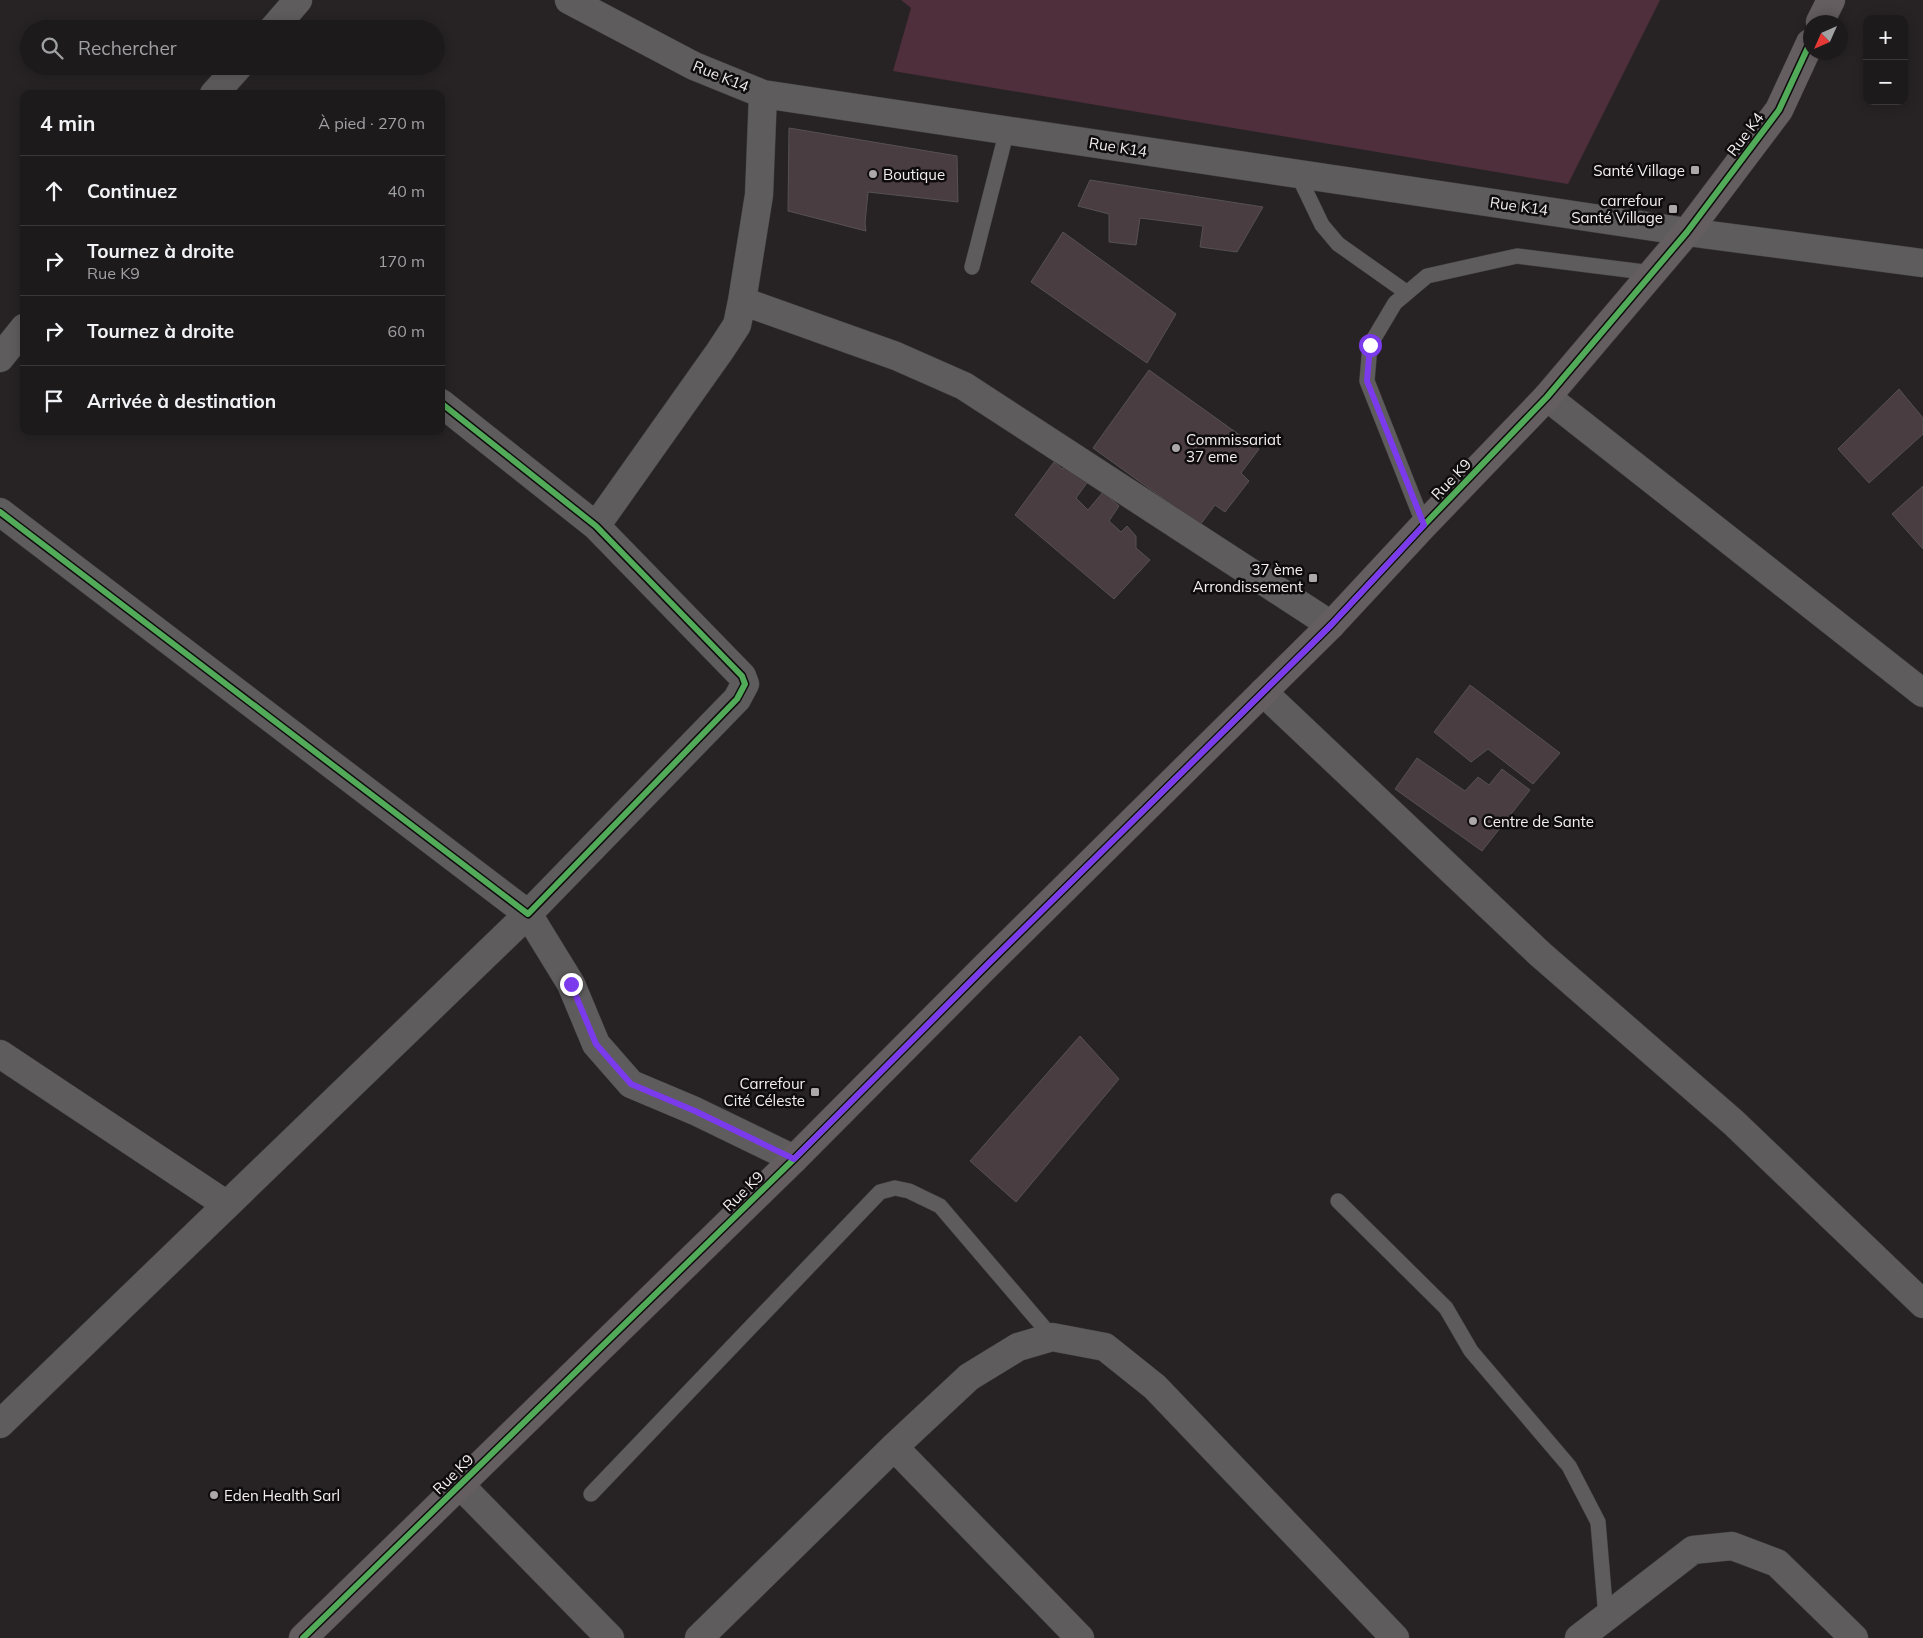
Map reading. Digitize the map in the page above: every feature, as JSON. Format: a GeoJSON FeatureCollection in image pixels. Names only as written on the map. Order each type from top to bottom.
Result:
{"type":"FeatureCollection","features":[{"type":"Feature","properties":{"kind":"street"},"geometry":{"type":"LineString","coordinates":[[280,20],[298,0]]}},
{"type":"Feature","properties":{"kind":"street","name":"Rue K14"},"geometry":{"type":"LineString","coordinates":[[569,0],[694,66],[763,94],[1687,232],[1923,263]]}},
{"type":"Feature","properties":{"kind":"street"},"geometry":{"type":"LineString","coordinates":[[1823,15],[1830,0]]}},
{"type":"Feature","properties":{"kind":"street","name":"Rue K4"},"geometry":{"type":"LineString","coordinates":[[1687,232],[1779,110],[1803,58]]}},
{"type":"Feature","properties":{"kind":"street"},"geometry":{"type":"LineString","coordinates":[[218,90],[231,75]]}},
{"type":"Feature","properties":{"kind":"street"},"geometry":{"type":"LineString","coordinates":[[596,526],[720,351],[736,325],[742,301],[759,194],[763,94]]}},
{"type":"Feature","properties":{"kind":"street","name":"Rue K9"},"geometry":{"type":"LineString","coordinates":[[303,1638],[794,1159],[1331,625],[1547,397],[1687,232]]}},
{"type":"Feature","properties":{"kind":"street"},"geometry":{"type":"LineString","coordinates":[[742,301],[896,356],[964,386],[1331,625]]}},
{"type":"Feature","properties":{"kind":"street"},"geometry":{"type":"LineString","coordinates":[[0,358],[20,333]]}},
{"type":"Feature","properties":{"kind":"street"},"geometry":{"type":"LineString","coordinates":[[1547,397],[1923,693]]}},
{"type":"Feature","properties":{"kind":"street"},"geometry":{"type":"LineString","coordinates":[[0,1424],[528,914],[737,699],[745,684],[742,676],[596,526],[445,406]]}},
{"type":"Feature","properties":{"kind":"street"},"geometry":{"type":"LineString","coordinates":[[0,512],[528,914],[571,984],[596,1044],[631,1084],[695,1111],[794,1159]]}},
{"type":"Feature","properties":{"kind":"street"},"geometry":{"type":"LineString","coordinates":[[1263,692],[1540,954],[1734,1123],[1921,1298]]}},
{"type":"Feature","properties":{"kind":"street"},"geometry":{"type":"LineString","coordinates":[[0,1054],[227,1204]]}},
{"type":"Feature","properties":{"kind":"street"},"geometry":{"type":"LineString","coordinates":[[699,1638],[894,1447],[969,1377],[1018,1347],[1052,1338],[1105,1347],[1156,1387],[1395,1638]]}},
{"type":"Feature","properties":{"kind":"street"},"geometry":{"type":"LineString","coordinates":[[894,1447],[1080,1638]]}},
{"type":"Feature","properties":{"kind":"street"},"geometry":{"type":"LineString","coordinates":[[460,1485],[610,1638]]}},
{"type":"Feature","properties":{"kind":"street"},"geometry":{"type":"LineString","coordinates":[[1579,1638],[1693,1550],[1732,1546],[1777,1563],[1854,1638]]}},
{"type":"Feature","properties":{"kind":"lane"},"geometry":{"type":"LineString","coordinates":[[972,267],[1007,130]]}},
{"type":"Feature","properties":{"kind":"lane"},"geometry":{"type":"LineString","coordinates":[[1297,173],[1322,226],[1338,244],[1406,292]]}},
{"type":"Feature","properties":{"kind":"lane"},"geometry":{"type":"LineString","coordinates":[[1424,525],[1367,381],[1370,345],[1395,303],[1427,276],[1517,256],[1652,274]]}},
{"type":"Feature","properties":{"kind":"lane"},"geometry":{"type":"LineString","coordinates":[[591,1494],[880,1192],[895,1188],[910,1191],[940,1206],[1052,1338]]}},
{"type":"Feature","properties":{"kind":"lane"},"geometry":{"type":"LineString","coordinates":[[1338,1201],[1446,1308],[1472,1351],[1569,1466],[1598,1522],[1606,1617]]}},
{"type":"Feature","properties":{"kind":"shaded area"},"geometry":{"type":"Polygon","coordinates":[[[901,0],[1660,0],[1568,184],[893,71],[911,8],[901,0]]]}},
{"type":"Feature","properties":{"kind":"building","name":"Boutique"},"geometry":{"type":"Polygon","coordinates":[[[789,128],[957,156],[958,202],[868,192],[866,231],[788,211],[789,128]]]}},
{"type":"Feature","properties":{"kind":"building"},"geometry":{"type":"Polygon","coordinates":[[[1090,180],[1263,207],[1237,252],[1200,247],[1203,226],[1140,218],[1136,245],[1109,242],[1109,214],[1078,206],[1090,180]]]}},
{"type":"Feature","properties":{"kind":"building"},"geometry":{"type":"Polygon","coordinates":[[[1063,232],[1176,314],[1147,363],[1031,282],[1063,232]]]}},
{"type":"Feature","properties":{"kind":"building","name":"Commissariat 37 eme"},"geometry":{"type":"Polygon","coordinates":[[[1149,370],[1259,449],[1241,473],[1249,481],[1225,512],[1215,505],[1200,525],[1093,448],[1149,370]]]}},
{"type":"Feature","properties":{"kind":"building"},"geometry":{"type":"Polygon","coordinates":[[[1899,389],[1923,418],[1923,434],[1869,483],[1838,449],[1899,389]]]}},
{"type":"Feature","properties":{"kind":"building"},"geometry":{"type":"Polygon","coordinates":[[[1054,462],[1062,469],[1071,463],[1089,480],[1076,498],[1088,510],[1103,492],[1119,506],[1109,521],[1121,532],[1127,526],[1136,536],[1136,548],[1150,560],[1114,599],[1015,515],[1054,462]]]}},
{"type":"Feature","properties":{"kind":"building"},"geometry":{"type":"Polygon","coordinates":[[[1923,486],[1923,549],[1892,514],[1923,486]]]}},
{"type":"Feature","properties":{"kind":"building","name":"Centre de Sante"},"geometry":{"type":"Polygon","coordinates":[[[1470,685],[1560,753],[1533,784],[1488,749],[1471,762],[1434,732],[1470,685]]]}},
{"type":"Feature","properties":{"kind":"building","name":"Centre de Sante"},"geometry":{"type":"Polygon","coordinates":[[[1417,758],[1465,791],[1478,777],[1489,785],[1502,769],[1530,790],[1482,851],[1395,789],[1417,758]]]}},
{"type":"Feature","properties":{"kind":"building"},"geometry":{"type":"Polygon","coordinates":[[[1080,1036],[1119,1079],[1016,1202],[970,1161],[1080,1036]]]}},
{"type":"Feature","properties":{"kind":"cycle path"},"geometry":{"type":"LineString","coordinates":[[303,1638],[794,1159],[1331,625],[1547,397],[1687,232],[1779,110],[1803,58]]}},
{"type":"Feature","properties":{"kind":"cycle path"},"geometry":{"type":"LineString","coordinates":[[0,512],[528,914],[737,699],[745,684],[742,676],[596,526],[445,406]]}},
{"type":"Feature","properties":{"kind":"place","name":"Santé Village"},"geometry":{"type":"Point","coordinates":[1695,170]}},
{"type":"Feature","properties":{"kind":"place","name":"Boutique"},"geometry":{"type":"Point","coordinates":[873,174]}},
{"type":"Feature","properties":{"kind":"place","name":"carrefour Santé Village"},"geometry":{"type":"Point","coordinates":[1673,209]}},
{"type":"Feature","properties":{"kind":"place","name":"Commissariat 37 eme"},"geometry":{"type":"Point","coordinates":[1176,448]}},
{"type":"Feature","properties":{"kind":"place","name":"37 ème Arrondissement"},"geometry":{"type":"Point","coordinates":[1313,578]}},
{"type":"Feature","properties":{"kind":"place","name":"Centre de Sante"},"geometry":{"type":"Point","coordinates":[1473,821]}},
{"type":"Feature","properties":{"kind":"place","name":"Carrefour Cité Céleste"},"geometry":{"type":"Point","coordinates":[815,1092]}},
{"type":"Feature","properties":{"kind":"place","name":"Eden Health Sarl"},"geometry":{"type":"Point","coordinates":[214,1495]}},
{"type":"Feature","properties":{"kind":"route"},"geometry":{"type":"LineString","coordinates":[[571,984],[596,1044],[631,1084],[695,1111],[794,1159],[1331,625],[1424,525],[1367,381],[1370,345]]}}]}
